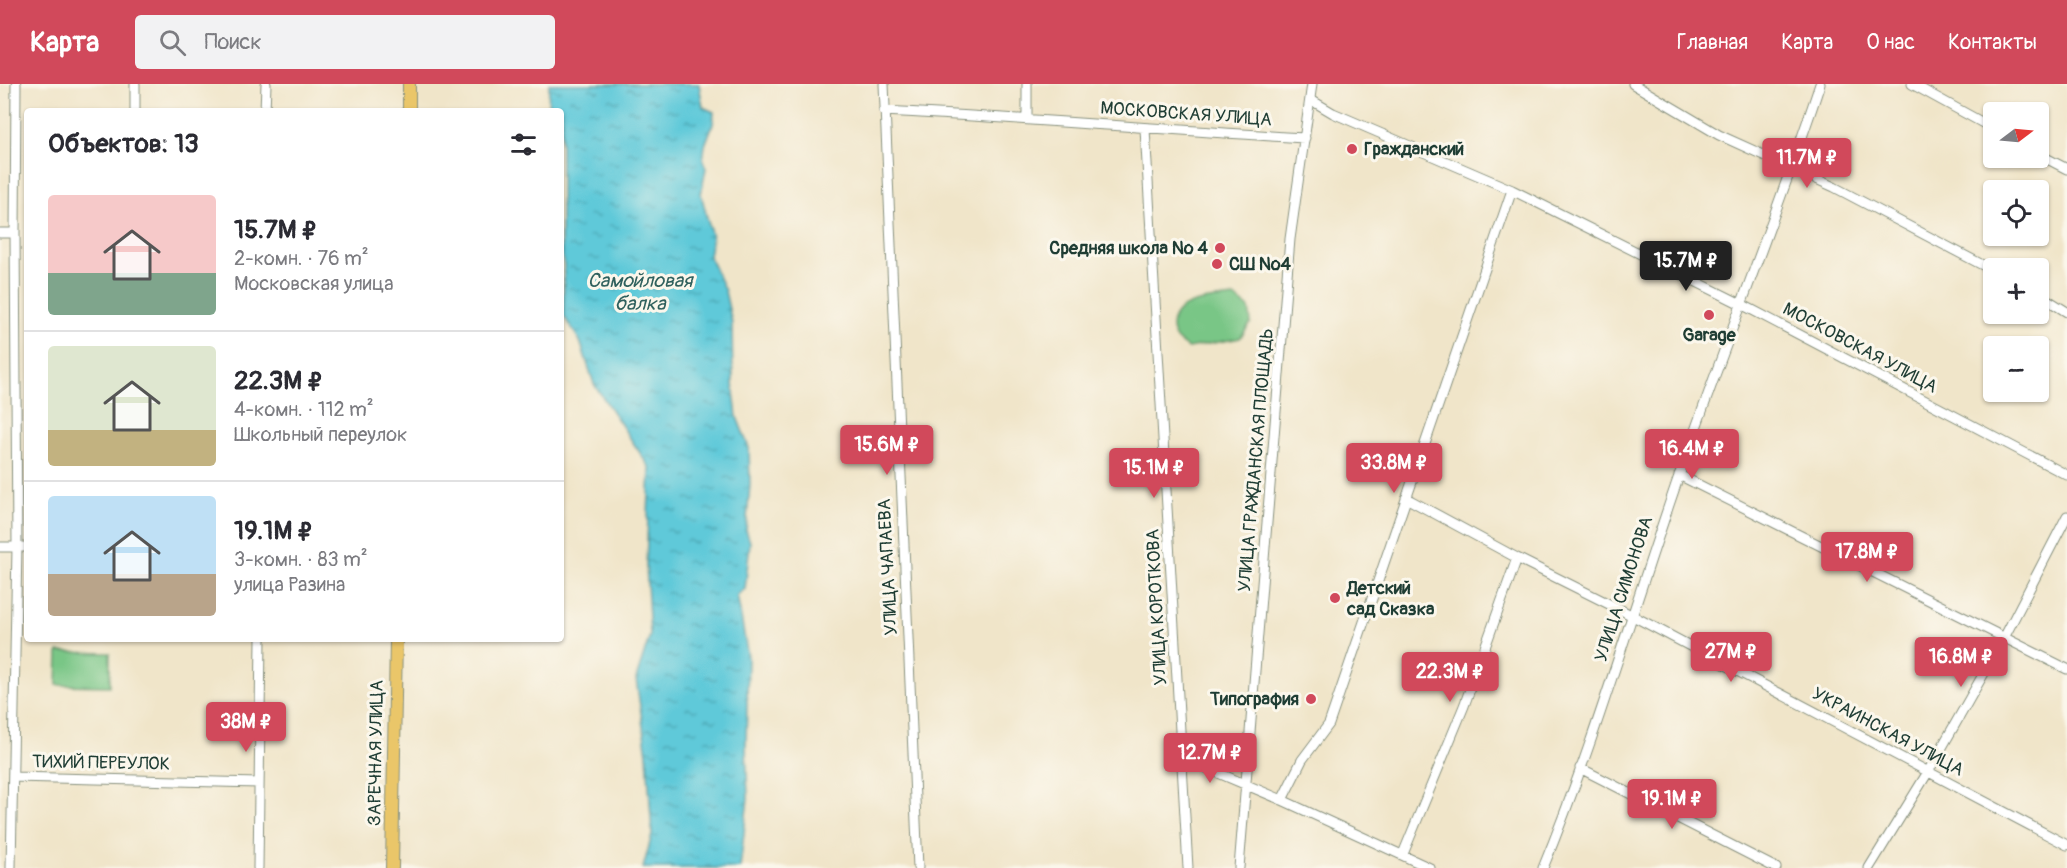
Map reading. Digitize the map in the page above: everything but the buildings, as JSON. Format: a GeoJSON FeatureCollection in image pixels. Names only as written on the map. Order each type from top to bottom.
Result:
{"type":"FeatureCollection","features":[{"type":"Feature","properties":{"kind":"main road"},"geometry":{"type":"LineString","coordinates":[[409,108],[410,84]]}},
{"type":"Feature","properties":{"kind":"main road","name":"ЗАРЕЧНАЯ УЛИЦА"},"geometry":{"type":"LineString","coordinates":[[392,868],[396,642]]}},
{"type":"Feature","properties":{"kind":"street"},"geometry":{"type":"LineString","coordinates":[[11,868],[22,547],[15,233],[16,84]]}},
{"type":"Feature","properties":{"kind":"street"},"geometry":{"type":"LineString","coordinates":[[135,84],[135,108]]}},
{"type":"Feature","properties":{"kind":"street"},"geometry":{"type":"LineString","coordinates":[[265,108],[266,84]]}},
{"type":"Feature","properties":{"kind":"street","name":"УЛИЦА ЧАПАЕВА"},"geometry":{"type":"LineString","coordinates":[[884,84],[918,868]]}},
{"type":"Feature","properties":{"kind":"street"},"geometry":{"type":"LineString","coordinates":[[1027,118],[1028,84]]}},
{"type":"Feature","properties":{"kind":"street"},"geometry":{"type":"LineString","coordinates":[[1305,138],[1312,84]]}},
{"type":"Feature","properties":{"kind":"street"},"geometry":{"type":"LineString","coordinates":[[1633,84],[1719,135],[1793,167],[1983,265]]}},
{"type":"Feature","properties":{"kind":"street","name":"УЛИЦА СИМОНОВА"},"geometry":{"type":"LineString","coordinates":[[1543,868],[1633,616],[1679,475],[1793,167],[1820,84]]}},
{"type":"Feature","properties":{"kind":"street"},"geometry":{"type":"LineString","coordinates":[[1912,84],[1983,123]]}},
{"type":"Feature","properties":{"kind":"street","name":"МОСКОВСКАЯ УЛИЦА"},"geometry":{"type":"LineString","coordinates":[[1311,100],[1333,113],[1512,190],[1741,304],[2067,475]]}},
{"type":"Feature","properties":{"kind":"street","name":"МОСКОВСКАЯ УЛИЦА"},"geometry":{"type":"LineString","coordinates":[[884,111],[1027,118],[1145,129],[1305,138]]}},
{"type":"Feature","properties":{"kind":"street","name":"УЛИЦА КОРОТКОВА"},"geometry":{"type":"LineString","coordinates":[[1145,129],[1188,868]]}},
{"type":"Feature","properties":{"kind":"street","name":"УЛИЦА ГРАЖДАНСКАЯ ПЛОЩАДЬ"},"geometry":{"type":"LineString","coordinates":[[1247,785],[1290,232],[1305,138]]}},
{"type":"Feature","properties":{"kind":"street"},"geometry":{"type":"LineString","coordinates":[[2049,160],[2067,170]]}},
{"type":"Feature","properties":{"kind":"street"},"geometry":{"type":"LineString","coordinates":[[1282,800],[1302,760],[1329,724],[1512,190]]}},
{"type":"Feature","properties":{"kind":"street"},"geometry":{"type":"LineString","coordinates":[[0,233],[15,233]]}},
{"type":"Feature","properties":{"kind":"street"},"geometry":{"type":"LineString","coordinates":[[2049,301],[2067,312]]}},
{"type":"Feature","properties":{"kind":"street"},"geometry":{"type":"LineString","coordinates":[[1679,475],[2067,669]]}},
{"type":"Feature","properties":{"kind":"street","name":"УКРАИНСКАЯ УЛИЦА"},"geometry":{"type":"LineString","coordinates":[[1406,498],[2067,845]]}},
{"type":"Feature","properties":{"kind":"street"},"geometry":{"type":"LineString","coordinates":[[1869,868],[1928,772],[2005,636],[2067,516]]}},
{"type":"Feature","properties":{"kind":"street"},"geometry":{"type":"LineString","coordinates":[[0,547],[22,547]]}},
{"type":"Feature","properties":{"kind":"street"},"geometry":{"type":"LineString","coordinates":[[1403,854],[1464,706],[1517,558]]}},
{"type":"Feature","properties":{"kind":"street"},"geometry":{"type":"LineString","coordinates":[[258,868],[261,642]]}},
{"type":"Feature","properties":{"kind":"street"},"geometry":{"type":"LineString","coordinates":[[1183,758],[1282,800],[1430,868]]}},
{"type":"Feature","properties":{"kind":"street"},"geometry":{"type":"LineString","coordinates":[[1580,768],[1776,868]]}},
{"type":"Feature","properties":{"kind":"street","name":"ТИХИЙ ПЕРЕУЛОК"},"geometry":{"type":"LineString","coordinates":[[14,777],[259,783]]}},
{"type":"Feature","properties":{"kind":"street"},"geometry":{"type":"LineString","coordinates":[[1239,868],[1247,785]]}},
{"type":"Feature","properties":{"kind":"green space"},"geometry":{"type":"Polygon","coordinates":[[[1234,297],[1249,308],[1251,323],[1240,338],[1188,348],[1175,337],[1172,327],[1179,311],[1206,300],[1234,297]]]}},
{"type":"Feature","properties":{"kind":"green space"},"geometry":{"type":"Polygon","coordinates":[[[58,652],[110,653],[110,686],[57,685],[58,652]]]}},
{"type":"Feature","properties":{"kind":"water","name":"Самойловая балка"},"geometry":{"type":"Polygon","coordinates":[[[549,84],[699,84],[703,107],[714,112],[713,124],[705,145],[703,160],[706,168],[701,194],[712,237],[709,256],[725,291],[732,323],[733,383],[737,417],[749,448],[750,485],[746,530],[750,542],[745,589],[737,595],[748,657],[746,746],[748,798],[740,868],[643,868],[652,835],[647,754],[636,679],[650,635],[646,565],[650,468],[594,384],[580,341],[564,317],[564,108],[548,108],[549,84]]]}},
{"type":"Feature","properties":{"kind":"place","name":"Гражданский"},"geometry":{"type":"Point","coordinates":[1352,149]}},
{"type":"Feature","properties":{"kind":"place","name":"Средняя школа № 4"},"geometry":{"type":"Point","coordinates":[1220,248]}},
{"type":"Feature","properties":{"kind":"place","name":"СШ №4"},"geometry":{"type":"Point","coordinates":[1217,264]}},
{"type":"Feature","properties":{"kind":"place","name":"Garage"},"geometry":{"type":"Point","coordinates":[1709,315]}},
{"type":"Feature","properties":{"kind":"place","name":"Детский сад Сказка"},"geometry":{"type":"Point","coordinates":[1335,598]}},
{"type":"Feature","properties":{"kind":"place","name":"Типография"},"geometry":{"type":"Point","coordinates":[1311,699]}}]}
